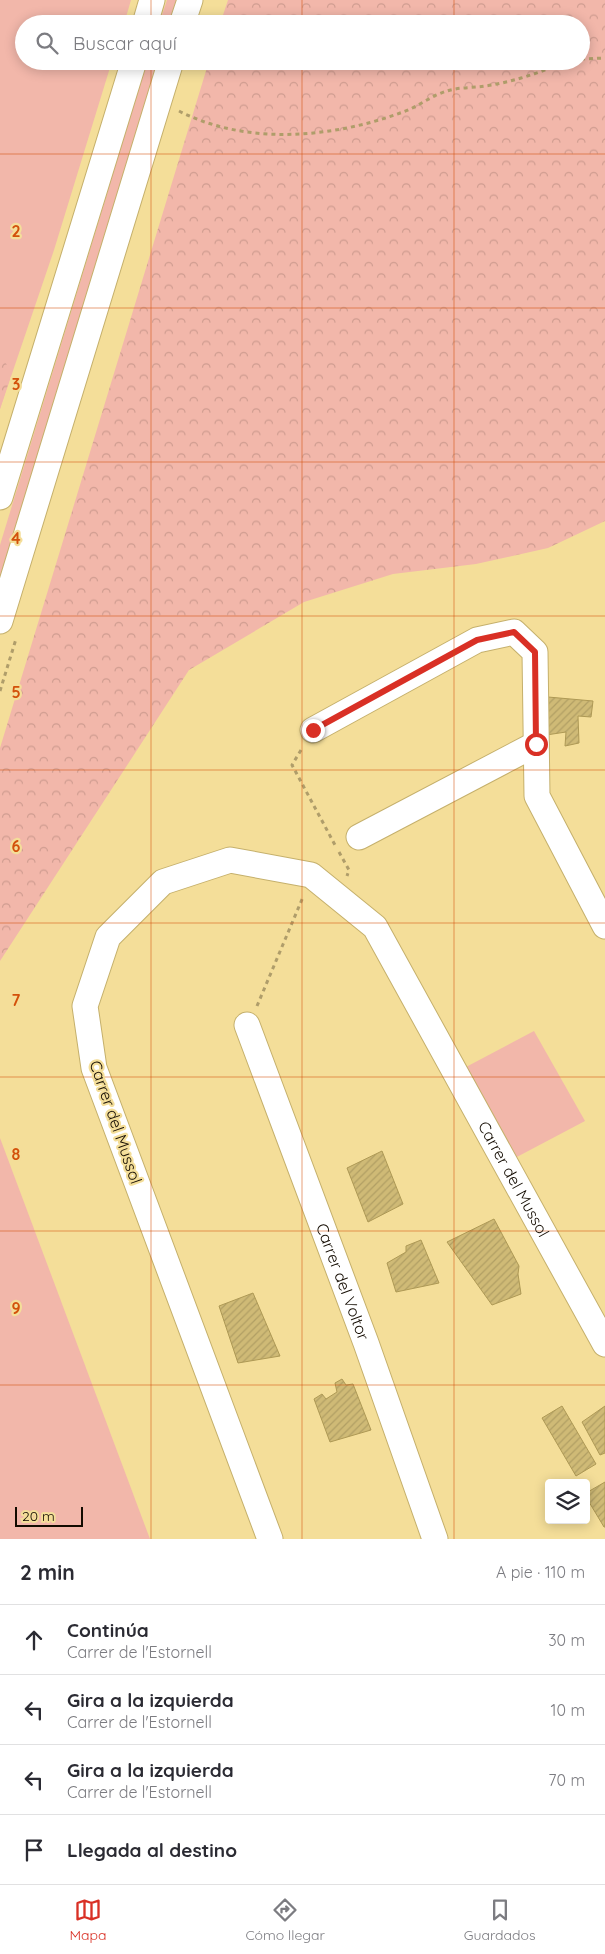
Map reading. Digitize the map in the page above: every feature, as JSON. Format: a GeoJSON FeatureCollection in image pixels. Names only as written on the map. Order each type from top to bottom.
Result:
{"type":"FeatureCollection","features":[{"type":"Feature","properties":{"kind":"street"},"geometry":{"type":"LineString","coordinates":[[148,15],[152,0]]}},
{"type":"Feature","properties":{"kind":"street"},"geometry":{"type":"LineString","coordinates":[[185,15],[190,0]]}},
{"type":"Feature","properties":{"kind":"street"},"geometry":{"type":"LineString","coordinates":[[0,497],[131,70]]}},
{"type":"Feature","properties":{"kind":"street"},"geometry":{"type":"LineString","coordinates":[[0,621],[168,70]]}},
{"type":"Feature","properties":{"kind":"street"},"geometry":{"type":"LineString","coordinates":[[313,730],[477,640],[514,632],[535,652],[537,796],[605,926]]}},
{"type":"Feature","properties":{"kind":"street"},"geometry":{"type":"LineString","coordinates":[[359,837],[536,744]]}},
{"type":"Feature","properties":{"kind":"street","name":"Carrer del Mussol"},"geometry":{"type":"LineString","coordinates":[[270,1539],[94,1068],[85,1006],[108,937],[163,882],[230,860],[311,875],[375,927],[605,1344]]}},
{"type":"Feature","properties":{"kind":"street","name":"Carrer del Voltor"},"geometry":{"type":"LineString","coordinates":[[247,1025],[366,1344],[436,1539]]}},
{"type":"Feature","properties":{"kind":"path"},"geometry":{"type":"LineString","coordinates":[[590,59],[605,58]]}},
{"type":"Feature","properties":{"kind":"path"},"geometry":{"type":"LineString","coordinates":[[178,111],[198,121],[214,126],[263,133],[307,135],[341,131],[405,112],[448,90],[485,86],[518,79],[543,70]]}},
{"type":"Feature","properties":{"kind":"path"},"geometry":{"type":"LineString","coordinates":[[313,730],[292,765],[349,870],[338,897]]}},
{"type":"Feature","properties":{"kind":"path"},"geometry":{"type":"LineString","coordinates":[[247,1025],[264,993],[311,875]]}},
{"type":"Feature","properties":{"kind":"green space"},"geometry":{"type":"Polygon","coordinates":[[[0,0],[131,0],[127,15],[15,15],[15,70],[109,70],[54,250],[0,409],[0,0]]]}},
{"type":"Feature","properties":{"kind":"green space"},"geometry":{"type":"Polygon","coordinates":[[[167,0],[178,0],[174,15],[162,15],[167,0]]]}},
{"type":"Feature","properties":{"kind":"green space"},"geometry":{"type":"Polygon","coordinates":[[[228,0],[605,0],[605,521],[548,548],[476,564],[393,574],[304,602],[189,670],[0,961],[0,748],[206,70],[590,70],[590,15],[223,15],[228,0]]]}},
{"type":"Feature","properties":{"kind":"green space"},"geometry":{"type":"Polygon","coordinates":[[[144,70],[156,70],[0,586],[0,545],[107,194],[119,147],[144,70]]]}},
{"type":"Feature","properties":{"kind":"green space"},"geometry":{"type":"Polygon","coordinates":[[[0,355],[12,372],[0,409],[0,355]]]}},
{"type":"Feature","properties":{"kind":"green space"},"geometry":{"type":"Polygon","coordinates":[[[534,1031],[585,1121],[513,1159],[466,1067],[534,1031]]]}},
{"type":"Feature","properties":{"kind":"green space"},"geometry":{"type":"Polygon","coordinates":[[[0,1138],[150,1539],[0,1539],[0,1138]]]}},
{"type":"Feature","properties":{"kind":"building"},"geometry":{"type":"Polygon","coordinates":[[[548,697],[593,701],[591,717],[578,716],[579,743],[565,746],[566,732],[546,735],[548,697]]]}},
{"type":"Feature","properties":{"kind":"building"},"geometry":{"type":"Polygon","coordinates":[[[382,1151],[403,1204],[368,1222],[347,1168],[382,1151]]]}},
{"type":"Feature","properties":{"kind":"building"},"geometry":{"type":"Polygon","coordinates":[[[494,1219],[519,1266],[518,1274],[521,1294],[492,1305],[447,1242],[494,1219]]]}},
{"type":"Feature","properties":{"kind":"building"},"geometry":{"type":"Polygon","coordinates":[[[421,1240],[439,1283],[396,1292],[387,1263],[406,1252],[406,1246],[421,1240]]]}},
{"type":"Feature","properties":{"kind":"building"},"geometry":{"type":"Polygon","coordinates":[[[253,1293],[280,1356],[238,1363],[219,1306],[253,1293]]]}},
{"type":"Feature","properties":{"kind":"building"},"geometry":{"type":"Polygon","coordinates":[[[342,1379],[346,1385],[353,1384],[371,1430],[330,1442],[314,1399],[322,1394],[326,1399],[337,1392],[335,1383],[342,1379]]]}},
{"type":"Feature","properties":{"kind":"building"},"geometry":{"type":"Polygon","coordinates":[[[562,1406],[596,1464],[576,1476],[542,1418],[562,1406]]]}},
{"type":"Feature","properties":{"kind":"building"},"geometry":{"type":"Polygon","coordinates":[[[605,1406],[605,1453],[600,1455],[582,1422],[605,1406]]]}},
{"type":"Feature","properties":{"kind":"building"},"geometry":{"type":"Polygon","coordinates":[[[605,1482],[605,1527],[590,1504],[590,1491],[605,1482]]]}},
{"type":"Feature","properties":{"kind":"route"},"geometry":{"type":"LineString","coordinates":[[313,730],[477,640],[514,632],[535,652],[536,744]]}}]}
